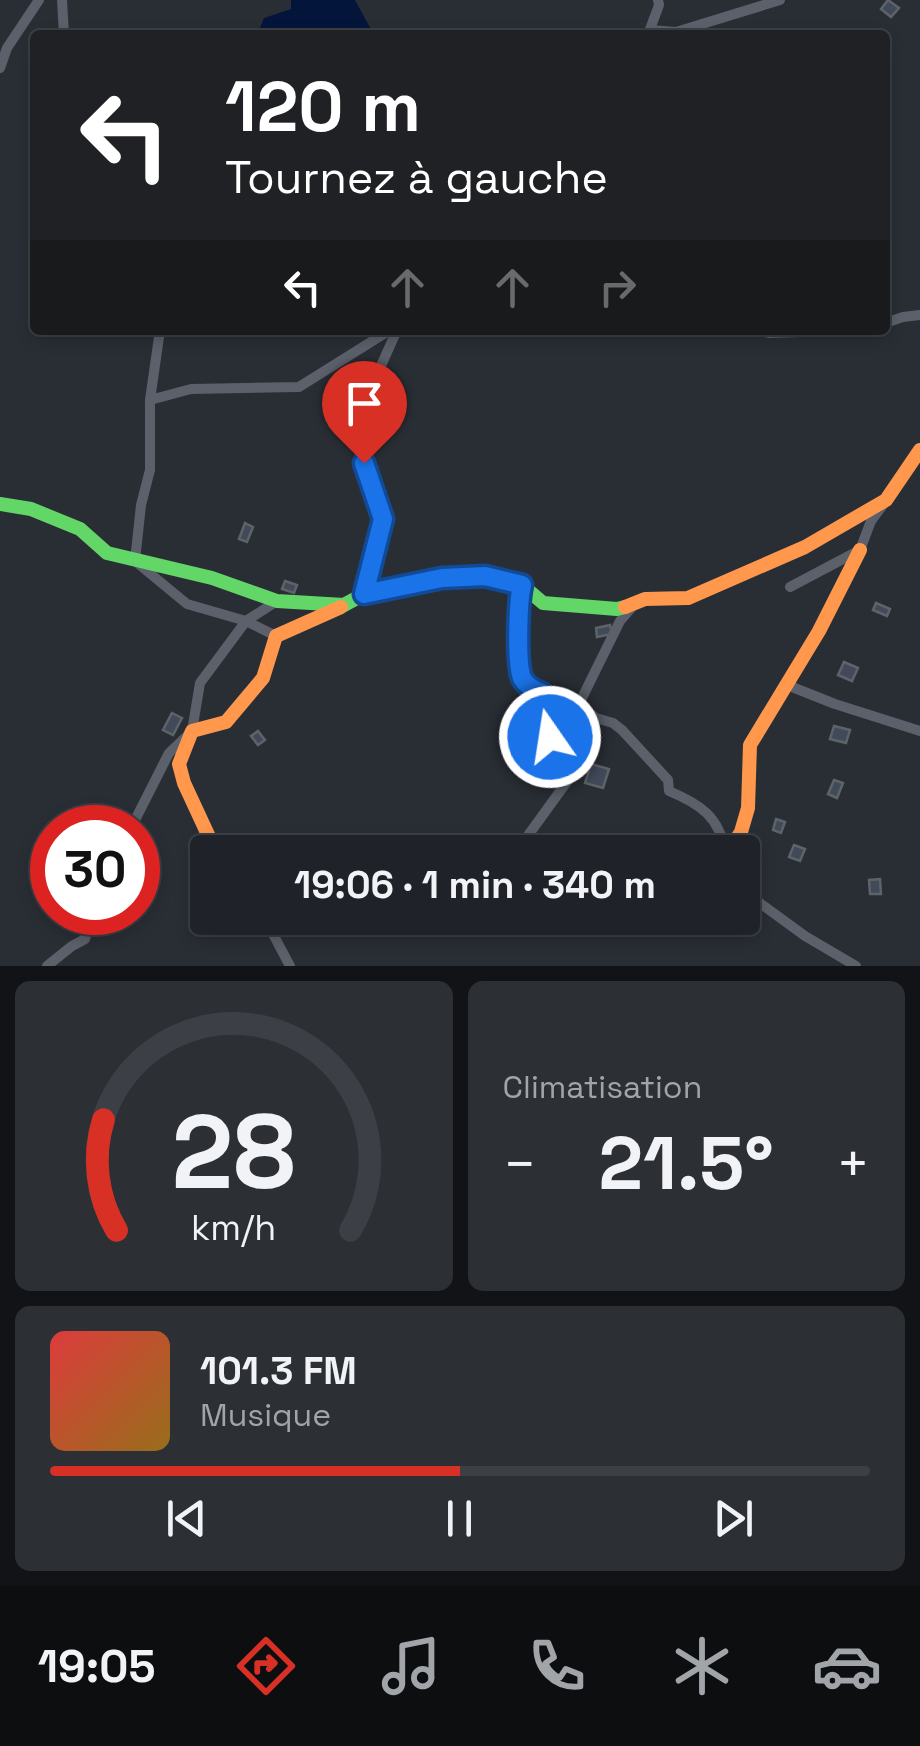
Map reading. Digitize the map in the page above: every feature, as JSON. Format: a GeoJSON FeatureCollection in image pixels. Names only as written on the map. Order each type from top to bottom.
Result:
{"type":"FeatureCollection","features":[{"type":"Feature","properties":{"kind":"street"},"geometry":{"type":"LineString","coordinates":[[0,68],[7,48],[39,0]]}},
{"type":"Feature","properties":{"kind":"street"},"geometry":{"type":"LineString","coordinates":[[62,0],[64,30]]}},
{"type":"Feature","properties":{"kind":"street"},"geometry":{"type":"LineString","coordinates":[[649,30],[658,0]]}},
{"type":"Feature","properties":{"kind":"street"},"geometry":{"type":"LineString","coordinates":[[682,30],[780,0]]}},
{"type":"Feature","properties":{"kind":"street"},"geometry":{"type":"LineString","coordinates":[[890,321],[920,316]]}},
{"type":"Feature","properties":{"kind":"street"},"geometry":{"type":"LineString","coordinates":[[135,561],[141,505],[150,470],[150,400],[159,335]]}},
{"type":"Feature","properties":{"kind":"street"},"geometry":{"type":"LineString","coordinates":[[150,400],[191,389],[299,387],[386,335]]}},
{"type":"Feature","properties":{"kind":"street"},"geometry":{"type":"LineString","coordinates":[[364,594],[383,519],[354,426],[392,335]]}},
{"type":"Feature","properties":{"kind":"street"},"geometry":{"type":"LineString","coordinates":[[739,835],[748,808],[750,745],[819,631],[871,521],[920,450]]}},
{"type":"Feature","properties":{"kind":"street"},"geometry":{"type":"LineString","coordinates":[[143,805],[169,753],[192,731],[226,722],[263,678],[276,636],[364,594],[442,578],[485,576],[522,585],[542,603],[617,608],[645,600],[688,598],[805,547],[886,500]]}},
{"type":"Feature","properties":{"kind":"street"},"geometry":{"type":"LineString","coordinates":[[0,504],[31,510],[80,530],[107,554],[212,578],[277,601],[344,605]]}},
{"type":"Feature","properties":{"kind":"street"},"geometry":{"type":"LineString","coordinates":[[790,587],[860,550]]}},
{"type":"Feature","properties":{"kind":"street"},"geometry":{"type":"LineString","coordinates":[[135,561],[187,604],[246,620],[276,636]]}},
{"type":"Feature","properties":{"kind":"street"},"geometry":{"type":"LineString","coordinates":[[522,585],[519,639],[522,677],[530,688],[561,696],[596,718],[613,723],[668,780],[669,791],[695,802],[722,835]]}},
{"type":"Feature","properties":{"kind":"street"},"geometry":{"type":"LineString","coordinates":[[208,835],[184,783],[180,764],[192,731],[200,683],[246,620],[277,601]]}},
{"type":"Feature","properties":{"kind":"street"},"geometry":{"type":"LineString","coordinates":[[579,704],[620,621],[632,606]]}},
{"type":"Feature","properties":{"kind":"street"},"geometry":{"type":"LineString","coordinates":[[787,685],[920,731]]}},
{"type":"Feature","properties":{"kind":"street"},"geometry":{"type":"LineString","coordinates":[[528,835],[574,772],[538,714],[542,693]]}},
{"type":"Feature","properties":{"kind":"street"},"geometry":{"type":"LineString","coordinates":[[760,903],[856,966]]}},
{"type":"Feature","properties":{"kind":"street"},"geometry":{"type":"LineString","coordinates":[[47,966],[87,935]]}},
{"type":"Feature","properties":{"kind":"street"},"geometry":{"type":"LineString","coordinates":[[274,935],[290,966]]}},
{"type":"Feature","properties":{"kind":"water"},"geometry":{"type":"Polygon","coordinates":[[[291,0],[355,0],[371,30],[259,30],[264,18],[291,9],[291,0]]]}},
{"type":"Feature","properties":{"kind":"building"},"geometry":{"type":"Polygon","coordinates":[[[888,0],[899,8],[891,17],[881,9],[888,0]]]}},
{"type":"Feature","properties":{"kind":"building"},"geometry":{"type":"Polygon","coordinates":[[[245,523],[253,527],[247,542],[239,539],[245,523]]]}},
{"type":"Feature","properties":{"kind":"building"},"geometry":{"type":"Polygon","coordinates":[[[285,581],[297,585],[294,593],[282,589],[285,581]]]}},
{"type":"Feature","properties":{"kind":"building"},"geometry":{"type":"Polygon","coordinates":[[[876,603],[890,609],[887,616],[873,610],[876,603]]]}},
{"type":"Feature","properties":{"kind":"building"},"geometry":{"type":"Polygon","coordinates":[[[610,625],[612,634],[597,637],[596,628],[610,625]]]}},
{"type":"Feature","properties":{"kind":"building"},"geometry":{"type":"Polygon","coordinates":[[[844,662],[858,668],[852,681],[838,675],[844,662]]]}},
{"type":"Feature","properties":{"kind":"building"},"geometry":{"type":"Polygon","coordinates":[[[172,713],[182,718],[173,735],[163,730],[172,713]]]}},
{"type":"Feature","properties":{"kind":"building"},"geometry":{"type":"Polygon","coordinates":[[[834,726],[850,730],[846,743],[830,739],[834,726]]]}},
{"type":"Feature","properties":{"kind":"building"},"geometry":{"type":"Polygon","coordinates":[[[258,731],[265,740],[258,745],[251,736],[258,731]]]}},
{"type":"Feature","properties":{"kind":"building"},"geometry":{"type":"Polygon","coordinates":[[[591,764],[609,769],[603,788],[585,783],[591,764]]]}},
{"type":"Feature","properties":{"kind":"building"},"geometry":{"type":"Polygon","coordinates":[[[834,780],[843,783],[837,798],[828,794],[834,780]]]}},
{"type":"Feature","properties":{"kind":"building"},"geometry":{"type":"Polygon","coordinates":[[[776,819],[785,822],[781,833],[773,830],[776,819]]]}},
{"type":"Feature","properties":{"kind":"building"},"geometry":{"type":"Polygon","coordinates":[[[794,845],[805,849],[800,861],[789,857],[794,845]]]}},
{"type":"Feature","properties":{"kind":"building"},"geometry":{"type":"Polygon","coordinates":[[[880,879],[881,894],[870,894],[869,880],[880,879]]]}},
{"type":"Feature","properties":{"kind":"traffic: fast"},"geometry":{"type":"LineString","coordinates":[[0,504],[31,509],[80,529],[107,553],[212,578],[277,601],[344,605],[364,594],[442,579],[485,576],[522,585],[543,603],[625,607]]}},
{"type":"Feature","properties":{"kind":"traffic: slow"},"geometry":{"type":"LineString","coordinates":[[625,607],[645,599],[688,598],[805,547],[886,500],[920,450]]}},
{"type":"Feature","properties":{"kind":"traffic: slow"},"geometry":{"type":"LineString","coordinates":[[739,835],[748,808],[750,745],[819,631],[860,550]]}},
{"type":"Feature","properties":{"kind":"traffic: slow"},"geometry":{"type":"LineString","coordinates":[[208,835],[179,764],[192,731],[226,722],[263,678],[276,636],[341,607]]}},
{"type":"Feature","properties":{"kind":"route"},"geometry":{"type":"LineString","coordinates":[[364,463],[383,519],[364,594],[442,578],[485,576],[522,585],[522,677],[530,688],[542,693],[538,714],[550,737]]}}]}
